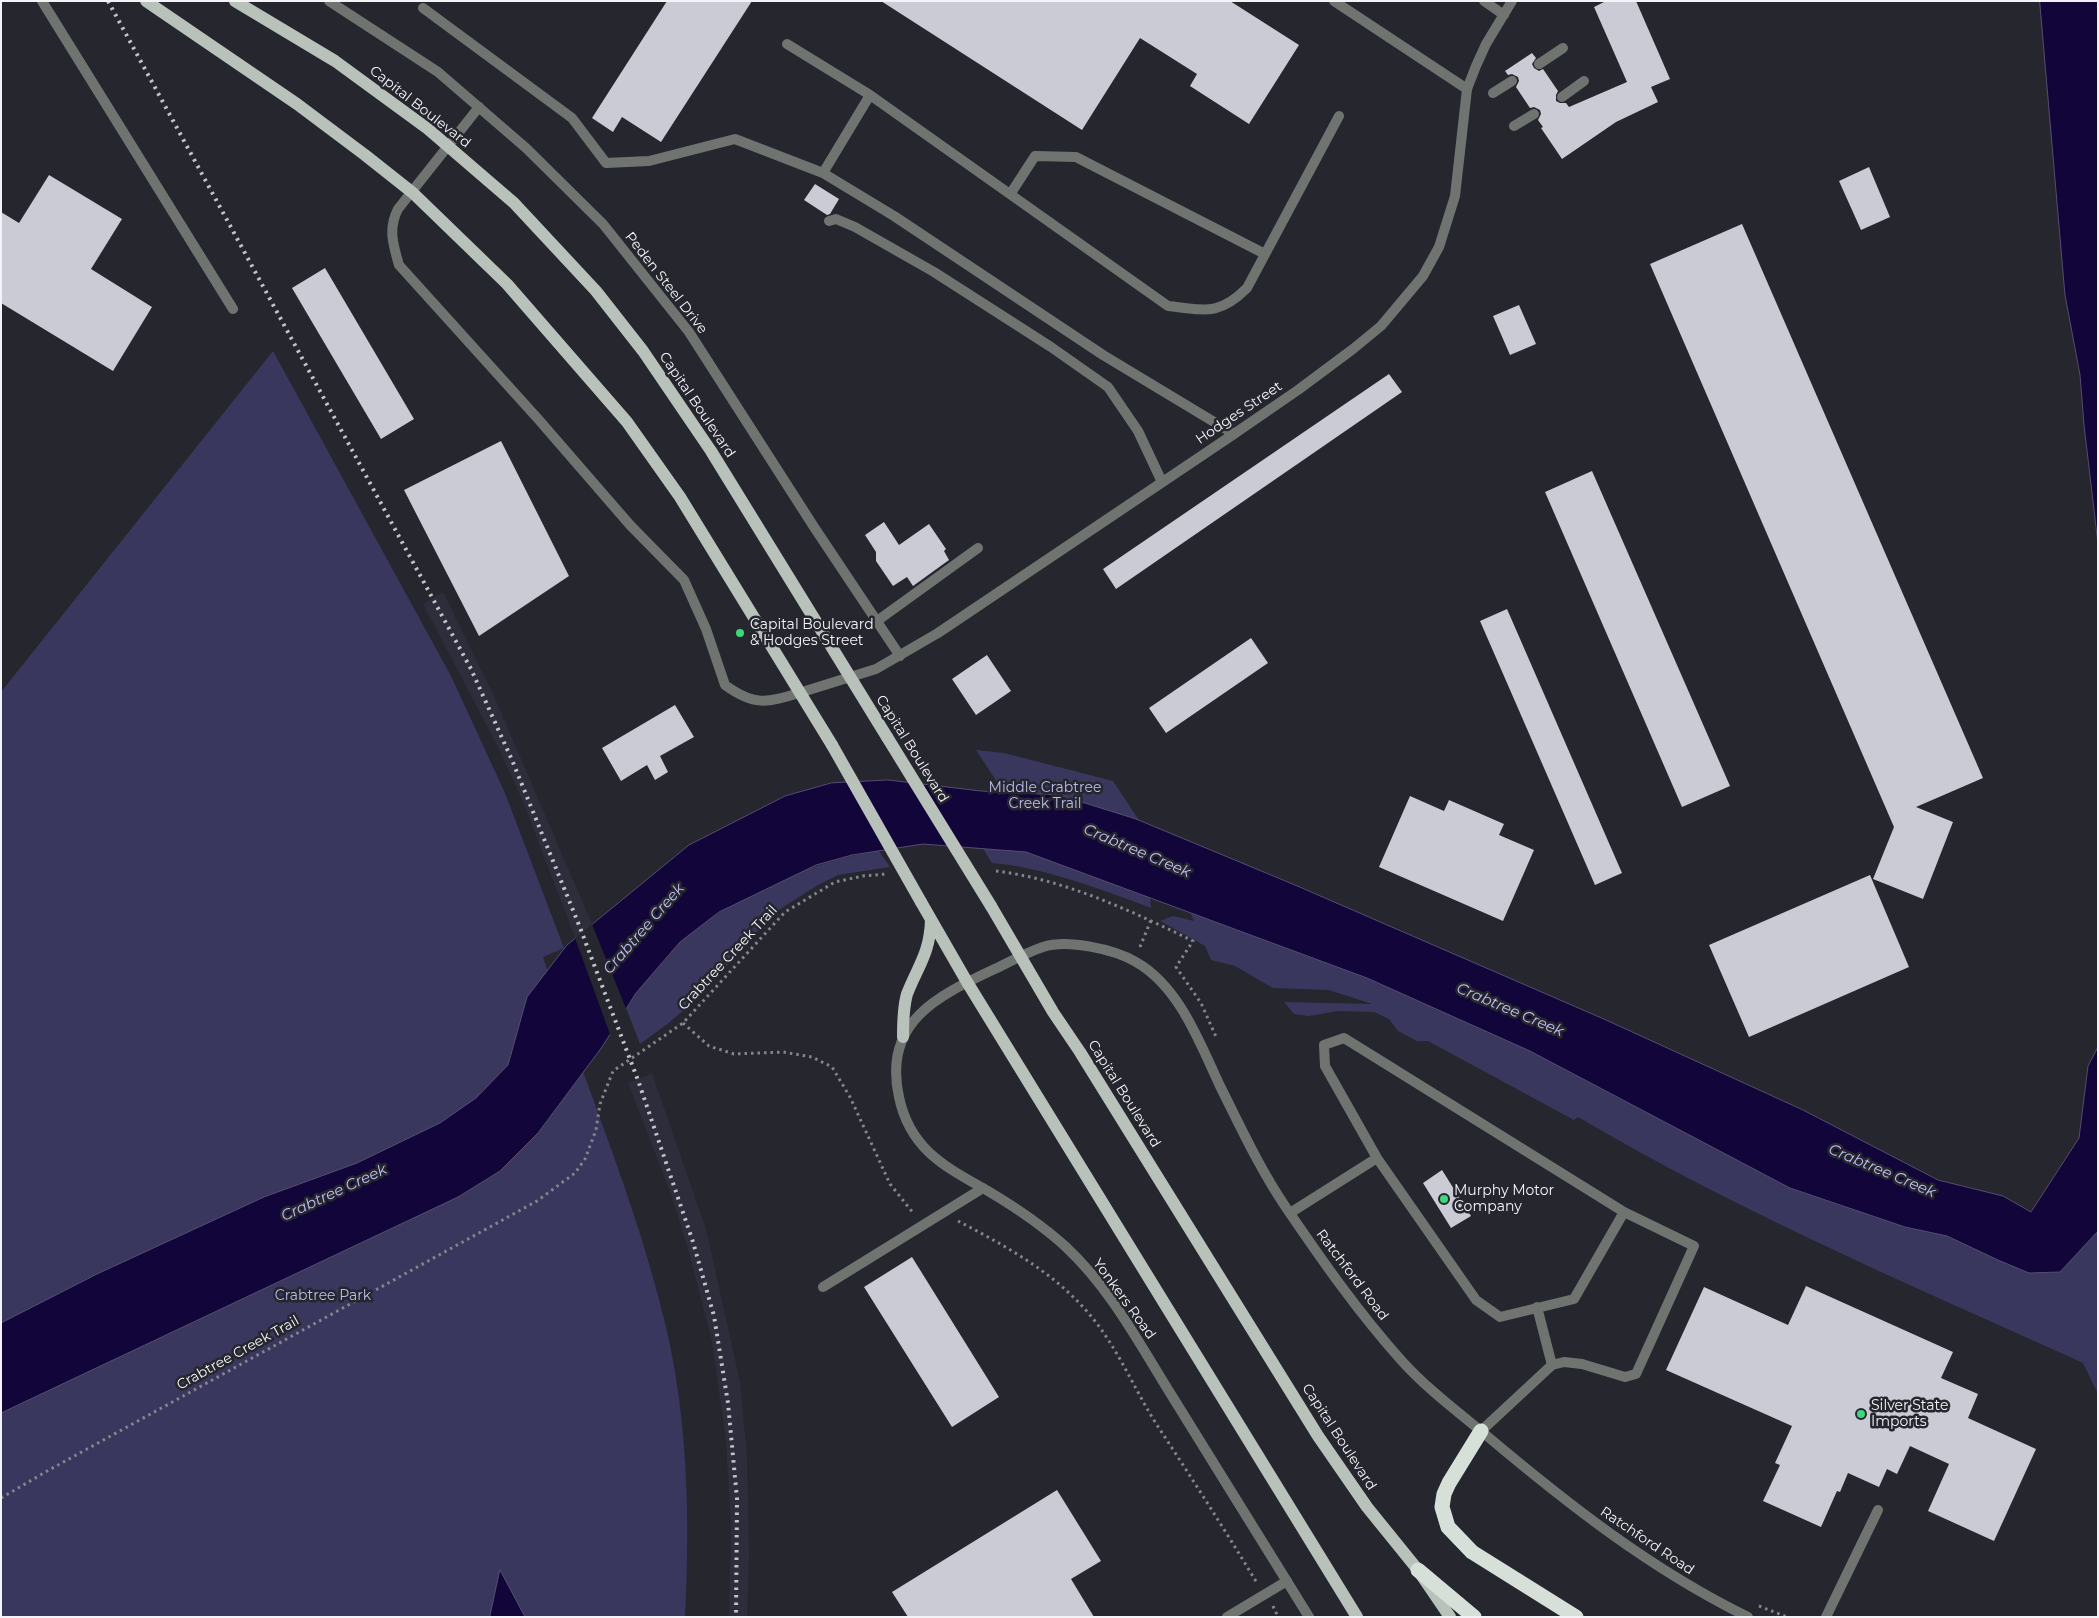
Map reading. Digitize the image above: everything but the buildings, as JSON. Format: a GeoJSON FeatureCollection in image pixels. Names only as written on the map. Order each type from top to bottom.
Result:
{"type":"FeatureCollection","features":[{"type":"Feature","properties":{"kind":"highway"},"geometry":{"type":"LineString","coordinates":[[1481,1431],[1444,1494],[1442,1507],[1448,1527],[1472,1552],[1576,1617]]}},
{"type":"Feature","properties":{"kind":"highway"},"geometry":{"type":"LineString","coordinates":[[1418,1570],[1474,1617]]}},
{"type":"Feature","properties":{"kind":"main road"},"geometry":{"type":"LineString","coordinates":[[146,1],[297,104],[413,193],[507,284],[628,422],[680,497],[772,646],[832,745],[967,982],[1357,1617]]}},
{"type":"Feature","properties":{"kind":"main road","name":"Capital Boulevard"},"geometry":{"type":"LineString","coordinates":[[235,1],[367,83],[428,129],[486,177],[542,232],[596,291],[643,351],[711,451],[1021,957],[1318,1436],[1367,1507],[1418,1570],[1450,1617]]}},
{"type":"Feature","properties":{"kind":"main road"},"geometry":{"type":"LineString","coordinates":[[903,1037],[903,1018],[907,995],[927,949],[931,920]]}},
{"type":"Feature","properties":{"kind":"street"},"geometry":{"type":"LineString","coordinates":[[42,1],[233,309]]}},
{"type":"Feature","properties":{"kind":"street","name":"Peden Steel Drive"},"geometry":{"type":"LineString","coordinates":[[329,1],[438,72],[526,148],[603,224],[689,332],[900,656]]}},
{"type":"Feature","properties":{"kind":"street"},"geometry":{"type":"LineString","coordinates":[[1334,1],[1468,90]]}},
{"type":"Feature","properties":{"kind":"street"},"geometry":{"type":"LineString","coordinates":[[1484,1],[1504,15]]}},
{"type":"Feature","properties":{"kind":"street","name":"Hodges Street"},"geometry":{"type":"LineString","coordinates":[[479,107],[413,193],[398,209],[393,219],[391,237],[399,265],[539,420],[630,525],[684,580],[706,628],[725,685],[752,701],[775,700],[876,669],[900,656],[1234,434],[1353,349],[1381,326],[1423,276],[1439,247],[1455,196],[1468,90],[1482,51],[1512,1]]}},
{"type":"Feature","properties":{"kind":"street"},"geometry":{"type":"LineString","coordinates":[[423,8],[572,118],[606,163],[649,161],[735,139],[824,174],[902,222],[1103,355],[1234,434]]}},
{"type":"Feature","properties":{"kind":"street"},"geometry":{"type":"LineString","coordinates":[[787,44],[870,95],[1168,306],[1206,309],[1223,307],[1235,300],[1247,288],[1338,116]]}},
{"type":"Feature","properties":{"kind":"street"},"geometry":{"type":"LineString","coordinates":[[1539,64],[1563,48]]}},
{"type":"Feature","properties":{"kind":"street"},"geometry":{"type":"LineString","coordinates":[[1492,93],[1512,81]]}},
{"type":"Feature","properties":{"kind":"street"},"geometry":{"type":"LineString","coordinates":[[1562,96],[1584,81]]}},
{"type":"Feature","properties":{"kind":"street"},"geometry":{"type":"LineString","coordinates":[[824,174],[870,95]]}},
{"type":"Feature","properties":{"kind":"street"},"geometry":{"type":"LineString","coordinates":[[1514,126],[1534,114]]}},
{"type":"Feature","properties":{"kind":"street"},"geometry":{"type":"LineString","coordinates":[[1010,193],[1034,156],[1076,157],[1265,254]]}},
{"type":"Feature","properties":{"kind":"street"},"geometry":{"type":"LineString","coordinates":[[829,221],[836,219],[855,227],[934,272],[1052,347],[1108,387],[1138,430],[1162,482]]}},
{"type":"Feature","properties":{"kind":"street"},"geometry":{"type":"LineString","coordinates":[[877,621],[978,548]]}},
{"type":"Feature","properties":{"kind":"street","name":"Ratchford Road"},"geometry":{"type":"LineString","coordinates":[[997,968],[1044,946],[1065,944],[1086,946],[1134,960],[1163,984],[1181,1008],[1251,1148],[1290,1213],[1356,1306],[1402,1362],[1444,1402],[1594,1522],[1648,1561],[1709,1598],[1748,1617]]}},
{"type":"Feature","properties":{"kind":"street","name":"Yonkers Road"},"geometry":{"type":"LineString","coordinates":[[997,968],[967,982],[918,1014],[903,1037],[898,1052],[896,1074],[898,1095],[904,1116],[916,1137],[929,1154],[948,1169],[983,1188],[1043,1228],[1065,1247],[1094,1278],[1130,1328],[1309,1617]]}},
{"type":"Feature","properties":{"kind":"street"},"geometry":{"type":"LineString","coordinates":[[1481,1431],[1552,1364],[1564,1362],[1582,1364],[1625,1378],[1636,1374],[1694,1246],[1624,1212],[1344,1038],[1324,1045],[1325,1066],[1377,1158],[1476,1300],[1500,1317],[1574,1299],[1624,1212]]}},
{"type":"Feature","properties":{"kind":"street"},"geometry":{"type":"LineString","coordinates":[[1290,1213],[1377,1158]]}},
{"type":"Feature","properties":{"kind":"street"},"geometry":{"type":"LineString","coordinates":[[823,1287],[983,1188]]}},
{"type":"Feature","properties":{"kind":"street"},"geometry":{"type":"LineString","coordinates":[[1537,1307],[1552,1364]]}},
{"type":"Feature","properties":{"kind":"street"},"geometry":{"type":"LineString","coordinates":[[1826,1617],[1878,1510]]}},
{"type":"Feature","properties":{"kind":"street"},"geometry":{"type":"LineString","coordinates":[[1227,1617],[1287,1581]]}},
{"type":"Feature","properties":{"kind":"path"},"geometry":{"type":"LineString","coordinates":[[996,871],[1021,874],[1113,903],[1192,941],[1176,967]]}},
{"type":"Feature","properties":{"kind":"path","name":"Crabtree Creek Trail"},"geometry":{"type":"LineString","coordinates":[[1,1498],[537,1201],[575,1174],[585,1160],[596,1130],[600,1104],[613,1071],[683,1023],[785,912],[835,882],[863,876],[887,874]]}},
{"type":"Feature","properties":{"kind":"path"},"geometry":{"type":"LineString","coordinates":[[1134,960],[1151,920]]}},
{"type":"Feature","properties":{"kind":"path"},"geometry":{"type":"LineString","coordinates":[[683,1023],[709,1046],[734,1054],[783,1052],[812,1056],[832,1067],[850,1097],[890,1184],[914,1214],[928,1221]]}},
{"type":"Feature","properties":{"kind":"path"},"geometry":{"type":"LineString","coordinates":[[955,1219],[1006,1246],[1060,1284],[1090,1315],[1112,1344],[1157,1425],[1258,1585]]}},
{"type":"Feature","properties":{"kind":"path"},"geometry":{"type":"LineString","coordinates":[[1273,1606],[1278,1617]]}},
{"type":"Feature","properties":{"kind":"shaded area"},"geometry":{"type":"Polygon","coordinates":[[[443,592],[494,696],[592,924],[575,938],[524,804],[500,751],[423,604],[443,592]]]}},
{"type":"Feature","properties":{"kind":"shaded area"},"geometry":{"type":"Polygon","coordinates":[[[652,1073],[706,1229],[740,1382],[747,1456],[749,1554],[747,1617],[729,1617],[731,1528],[726,1441],[712,1341],[688,1249],[671,1194],[628,1083],[652,1073]]]}},
{"type":"Feature","properties":{"kind":"green space","name":"Crabtree Park"},"geometry":{"type":"Polygon","coordinates":[[[273,351],[451,676],[505,793],[564,948],[543,957],[640,1233],[654,1280],[673,1362],[679,1398],[686,1471],[687,1581],[685,1617],[1,1617],[1,692],[273,351]]]}},
{"type":"Feature","properties":{"kind":"green space","name":"Middle Crabtree Creek Trail"},"geometry":{"type":"Polygon","coordinates":[[[976,750],[1004,753],[1113,781],[1172,870],[1025,825],[976,750]]]}},
{"type":"Feature","properties":{"kind":"green space"},"geometry":{"type":"Polygon","coordinates":[[[1014,842],[1149,888],[1151,908],[1052,874],[992,863],[982,847],[1014,842]]]}},
{"type":"Feature","properties":{"kind":"green space"},"geometry":{"type":"Polygon","coordinates":[[[879,851],[890,867],[838,875],[818,885],[774,913],[697,999],[640,1044],[626,1008],[667,955],[702,924],[774,882],[827,863],[879,851]]]}},
{"type":"Feature","properties":{"kind":"green space"},"geometry":{"type":"Polygon","coordinates":[[[1172,870],[2031,1239],[2066,1199],[2098,1069],[2098,1394],[2083,1363],[1827,1247],[1701,1185],[1578,1117],[1574,1120],[1428,1041],[1417,1041],[1398,1031],[1389,1019],[1374,1012],[1338,1011],[1309,1016],[1294,1014],[1284,1002],[1372,1004],[1329,990],[1273,988],[1235,966],[1211,960],[1205,946],[1160,921],[1173,916],[1194,921],[1172,870]]]}},
{"type":"Feature","properties":{"kind":"water"},"geometry":{"type":"Polygon","coordinates":[[[2040,1],[2098,1],[2098,544],[2080,375],[2065,295],[2040,1]]]}},
{"type":"Feature","properties":{"kind":"water","name":"Crabtree Creek"},"geometry":{"type":"Polygon","coordinates":[[[888,780],[981,791],[1059,795],[1136,819],[1295,885],[1606,1020],[1803,1110],[1938,1180],[2003,1196],[2031,1212],[2079,1138],[2088,1066],[2098,1047],[2098,1231],[2060,1272],[2029,1273],[1947,1236],[1905,1227],[1790,1188],[1530,1051],[1367,978],[1026,852],[923,844],[852,855],[816,865],[719,912],[680,942],[636,993],[602,1047],[538,1133],[500,1171],[458,1197],[1,1413],[1,1323],[97,1274],[264,1197],[357,1163],[440,1123],[476,1098],[508,1065],[527,997],[567,945],[689,845],[785,796],[831,783],[888,780]]]}},
{"type":"Feature","properties":{"kind":"water"},"geometry":{"type":"Polygon","coordinates":[[[500,1570],[525,1617],[490,1617],[500,1570]]]}},
{"type":"Feature","properties":{"kind":"pier"},"geometry":{"type":"Polygon","coordinates":[[[592,924],[627,1011],[611,1037],[575,938],[592,924]]]}},
{"type":"Feature","properties":{"kind":"railway"},"geometry":{"type":"LineString","coordinates":[[108,1],[471,669],[512,760],[579,925],[639,1083],[693,1242],[714,1316],[728,1403],[737,1499],[736,1617]]}},
{"type":"Feature","properties":{"kind":"place","name":"Capital Boulevard & Hodges Street"},"geometry":{"type":"Point","coordinates":[740,633]}},
{"type":"Feature","properties":{"kind":"place","name":"Murphy Motor Company"},"geometry":{"type":"Point","coordinates":[1444,1199]}},
{"type":"Feature","properties":{"kind":"place","name":"Silver State Imports"},"geometry":{"type":"Point","coordinates":[1861,1414]}}]}
